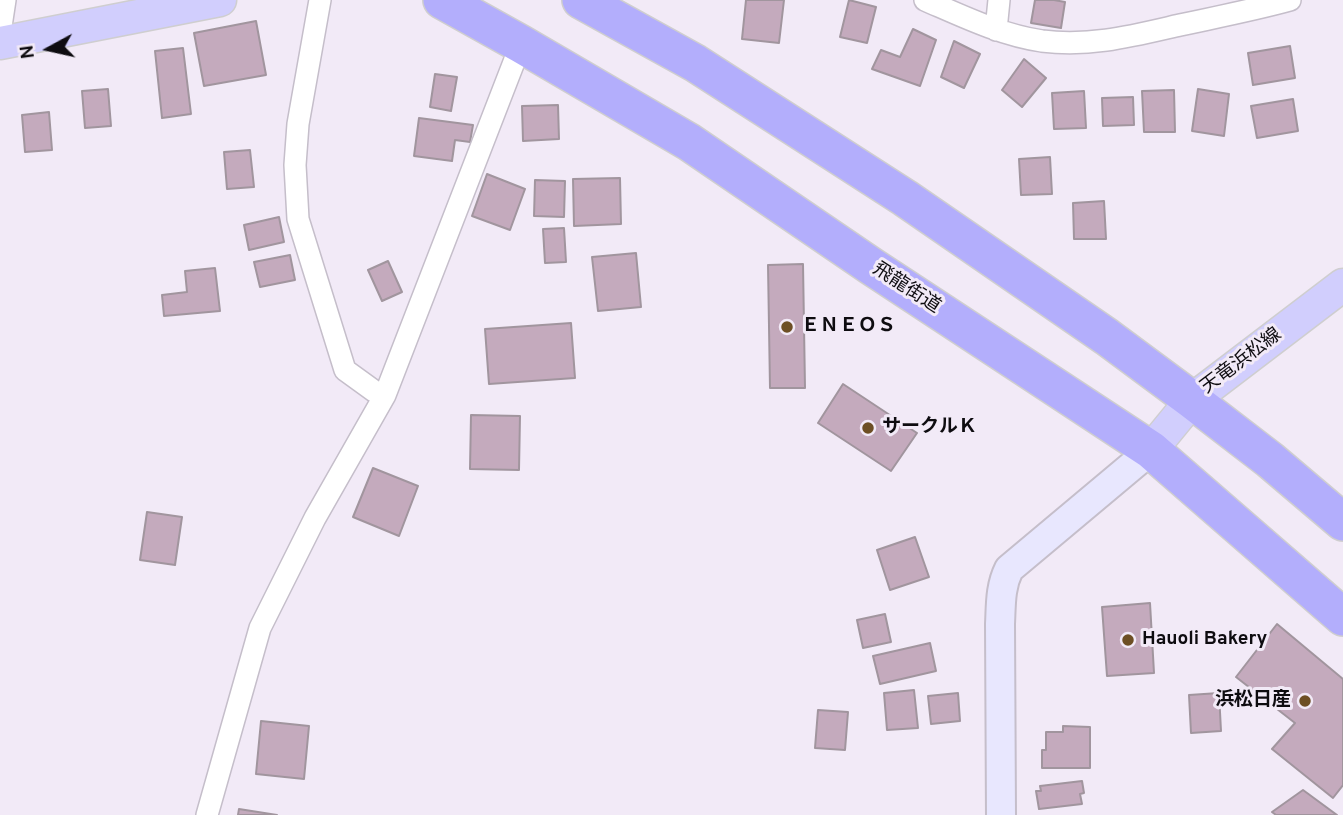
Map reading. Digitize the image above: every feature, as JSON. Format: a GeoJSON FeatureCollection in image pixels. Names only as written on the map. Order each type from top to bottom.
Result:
{"type":"FeatureCollection","features":[{"type":"Feature","properties":{"kind":"highway","name":"飛龍街道"},"geometry":{"type":"LineString","coordinates":[[442,0],[689,142],[871,266],[1151,450],[1343,617]]}},
{"type":"Feature","properties":{"kind":"highway"},"geometry":{"type":"LineString","coordinates":[[581,0],[695,63],[905,198],[1107,337],[1270,460],[1343,522]]}},
{"type":"Feature","properties":{"kind":"main road"},"geometry":{"type":"LineString","coordinates":[[0,43],[220,0]]}},
{"type":"Feature","properties":{"kind":"main road","name":"天竜浜松線"},"geometry":{"type":"LineString","coordinates":[[1151,450],[1192,400],[1343,285]]}},
{"type":"Feature","properties":{"kind":"street"},"geometry":{"type":"LineString","coordinates":[[0,33],[5,0]]}},
{"type":"Feature","properties":{"kind":"street"},"geometry":{"type":"LineString","coordinates":[[320,0],[298,124],[295,164],[298,219],[345,370],[374,391],[385,395]]}},
{"type":"Feature","properties":{"kind":"street"},"geometry":{"type":"LineString","coordinates":[[925,0],[996,30],[1039,41],[1077,44],[1101,42],[1290,0]]}},
{"type":"Feature","properties":{"kind":"street"},"geometry":{"type":"LineString","coordinates":[[996,30],[999,0]]}},
{"type":"Feature","properties":{"kind":"street"},"geometry":{"type":"LineString","coordinates":[[207,815],[260,628],[315,518],[385,395],[522,44]]}},
{"type":"Feature","properties":{"kind":"street"},"geometry":{"type":"LineString","coordinates":[[1001,815],[1000,624],[1004,579],[1009,569],[1151,450]]}},
{"type":"Feature","properties":{"kind":"building"},"geometry":{"type":"Polygon","coordinates":[[[746,0],[784,0],[779,43],[742,39],[746,0]]]}},
{"type":"Feature","properties":{"kind":"building"},"geometry":{"type":"Polygon","coordinates":[[[849,0],[876,7],[867,43],[840,37],[849,0]]]}},
{"type":"Feature","properties":{"kind":"building"},"geometry":{"type":"Polygon","coordinates":[[[1035,0],[1065,2],[1061,28],[1031,23],[1035,0]]]}},
{"type":"Feature","properties":{"kind":"building"},"geometry":{"type":"Polygon","coordinates":[[[256,21],[266,75],[204,86],[194,33],[256,21]]]}},
{"type":"Feature","properties":{"kind":"building"},"geometry":{"type":"Polygon","coordinates":[[[913,29],[936,40],[920,86],[872,69],[881,50],[900,57],[913,29]]]}},
{"type":"Feature","properties":{"kind":"building"},"geometry":{"type":"Polygon","coordinates":[[[954,41],[980,54],[964,88],[941,77],[954,41]]]}},
{"type":"Feature","properties":{"kind":"building"},"geometry":{"type":"Polygon","coordinates":[[[1290,46],[1295,78],[1253,85],[1248,53],[1290,46]]]}},
{"type":"Feature","properties":{"kind":"building"},"geometry":{"type":"Polygon","coordinates":[[[183,48],[191,114],[162,118],[155,51],[183,48]]]}},
{"type":"Feature","properties":{"kind":"building"},"geometry":{"type":"Polygon","coordinates":[[[1024,59],[1046,78],[1022,107],[1002,90],[1024,59]]]}},
{"type":"Feature","properties":{"kind":"building"},"geometry":{"type":"Polygon","coordinates":[[[435,74],[457,77],[451,111],[430,107],[435,74]]]}},
{"type":"Feature","properties":{"kind":"building"},"geometry":{"type":"Polygon","coordinates":[[[108,89],[111,126],[85,128],[82,91],[108,89]]]}},
{"type":"Feature","properties":{"kind":"building"},"geometry":{"type":"Polygon","coordinates":[[[1198,89],[1229,94],[1224,136],[1192,131],[1198,89]]]}},
{"type":"Feature","properties":{"kind":"building"},"geometry":{"type":"Polygon","coordinates":[[[1174,90],[1175,132],[1144,132],[1142,91],[1174,90]]]}},
{"type":"Feature","properties":{"kind":"building"},"geometry":{"type":"Polygon","coordinates":[[[1084,91],[1086,128],[1054,129],[1052,93],[1084,91]]]}},
{"type":"Feature","properties":{"kind":"building"},"geometry":{"type":"Polygon","coordinates":[[[1133,97],[1134,125],[1103,126],[1102,98],[1133,97]]]}},
{"type":"Feature","properties":{"kind":"building"},"geometry":{"type":"Polygon","coordinates":[[[1293,99],[1298,131],[1257,138],[1251,106],[1293,99]]]}},
{"type":"Feature","properties":{"kind":"building"},"geometry":{"type":"Polygon","coordinates":[[[558,105],[559,139],[523,141],[522,106],[558,105]]]}},
{"type":"Feature","properties":{"kind":"building"},"geometry":{"type":"Polygon","coordinates":[[[49,112],[52,150],[25,152],[22,115],[49,112]]]}},
{"type":"Feature","properties":{"kind":"building"},"geometry":{"type":"Polygon","coordinates":[[[419,118],[473,125],[470,142],[455,140],[452,161],[414,156],[419,118]]]}},
{"type":"Feature","properties":{"kind":"building"},"geometry":{"type":"Polygon","coordinates":[[[250,150],[254,187],[227,189],[224,152],[250,150]]]}},
{"type":"Feature","properties":{"kind":"building"},"geometry":{"type":"Polygon","coordinates":[[[1050,157],[1052,194],[1021,195],[1019,159],[1050,157]]]}},
{"type":"Feature","properties":{"kind":"building"},"geometry":{"type":"Polygon","coordinates":[[[487,174],[525,189],[510,230],[472,216],[487,174]]]}},
{"type":"Feature","properties":{"kind":"building"},"geometry":{"type":"Polygon","coordinates":[[[620,178],[621,224],[574,226],[573,179],[620,178]]]}},
{"type":"Feature","properties":{"kind":"building"},"geometry":{"type":"Polygon","coordinates":[[[535,180],[565,181],[564,217],[534,216],[535,180]]]}},
{"type":"Feature","properties":{"kind":"building"},"geometry":{"type":"Polygon","coordinates":[[[1104,201],[1106,239],[1074,239],[1073,203],[1104,201]]]}},
{"type":"Feature","properties":{"kind":"building"},"geometry":{"type":"Polygon","coordinates":[[[279,217],[284,242],[249,250],[244,225],[279,217]]]}},
{"type":"Feature","properties":{"kind":"building"},"geometry":{"type":"Polygon","coordinates":[[[564,228],[566,262],[545,263],[543,229],[564,228]]]}},
{"type":"Feature","properties":{"kind":"building"},"geometry":{"type":"Polygon","coordinates":[[[636,253],[641,307],[598,311],[592,257],[636,253]]]}},
{"type":"Feature","properties":{"kind":"building"},"geometry":{"type":"Polygon","coordinates":[[[290,255],[295,280],[260,287],[254,262],[290,255]]]}},
{"type":"Feature","properties":{"kind":"building"},"geometry":{"type":"Polygon","coordinates":[[[388,261],[402,292],[382,301],[368,270],[388,261]]]}},
{"type":"Feature","properties":{"kind":"building","name":"ＥＮＥＯＳ"},"geometry":{"type":"Polygon","coordinates":[[[803,264],[805,388],[770,388],[768,265],[803,264]]]}},
{"type":"Feature","properties":{"kind":"building"},"geometry":{"type":"Polygon","coordinates":[[[215,268],[220,311],[164,316],[162,295],[187,292],[185,271],[215,268]]]}},
{"type":"Feature","properties":{"kind":"building"},"geometry":{"type":"Polygon","coordinates":[[[571,323],[575,378],[489,384],[485,329],[571,323]]]}},
{"type":"Feature","properties":{"kind":"building","name":"サークルＫ"},"geometry":{"type":"Polygon","coordinates":[[[843,384],[917,433],[891,471],[818,423],[843,384]]]}},
{"type":"Feature","properties":{"kind":"building"},"geometry":{"type":"Polygon","coordinates":[[[471,415],[520,416],[519,470],[470,469],[471,415]]]}},
{"type":"Feature","properties":{"kind":"building"},"geometry":{"type":"Polygon","coordinates":[[[373,468],[418,486],[399,536],[353,517],[373,468]]]}},
{"type":"Feature","properties":{"kind":"building"},"geometry":{"type":"Polygon","coordinates":[[[147,512],[182,517],[175,565],[140,560],[147,512]]]}},
{"type":"Feature","properties":{"kind":"building"},"geometry":{"type":"Polygon","coordinates":[[[915,537],[929,577],[890,590],[877,550],[915,537]]]}},
{"type":"Feature","properties":{"kind":"building","name":"Hauoli Bakery"},"geometry":{"type":"Polygon","coordinates":[[[1150,603],[1154,673],[1107,676],[1102,607],[1150,603]]]}},
{"type":"Feature","properties":{"kind":"building"},"geometry":{"type":"Polygon","coordinates":[[[885,614],[891,642],[863,648],[857,620],[885,614]]]}},
{"type":"Feature","properties":{"kind":"building","name":"浜松日産"},"geometry":{"type":"Polygon","coordinates":[[[1277,624],[1343,679],[1343,785],[1333,798],[1272,749],[1295,723],[1236,677],[1277,624]]]}},
{"type":"Feature","properties":{"kind":"building"},"geometry":{"type":"Polygon","coordinates":[[[930,643],[936,671],[880,684],[873,656],[930,643]]]}},
{"type":"Feature","properties":{"kind":"building"},"geometry":{"type":"Polygon","coordinates":[[[914,690],[918,728],[887,730],[884,693],[914,690]]]}},
{"type":"Feature","properties":{"kind":"building"},"geometry":{"type":"Polygon","coordinates":[[[958,693],[960,721],[931,724],[928,696],[958,693]]]}},
{"type":"Feature","properties":{"kind":"building"},"geometry":{"type":"Polygon","coordinates":[[[1219,693],[1221,731],[1191,733],[1189,695],[1219,693]]]}},
{"type":"Feature","properties":{"kind":"building"},"geometry":{"type":"Polygon","coordinates":[[[818,710],[848,712],[845,750],[815,748],[818,710]]]}},
{"type":"Feature","properties":{"kind":"building"},"geometry":{"type":"Polygon","coordinates":[[[261,721],[309,726],[304,779],[256,774],[261,721]]]}},
{"type":"Feature","properties":{"kind":"building"},"geometry":{"type":"Polygon","coordinates":[[[1063,726],[1090,727],[1090,768],[1042,768],[1046,732],[1063,732],[1063,726]]]}},
{"type":"Feature","properties":{"kind":"building"},"geometry":{"type":"Polygon","coordinates":[[[1082,781],[1082,804],[1039,809],[1036,791],[1041,791],[1040,786],[1082,781]]]}},
{"type":"Feature","properties":{"kind":"building"},"geometry":{"type":"Polygon","coordinates":[[[1303,790],[1337,815],[1276,815],[1272,812],[1303,790]]]}},
{"type":"Feature","properties":{"kind":"building"},"geometry":{"type":"Polygon","coordinates":[[[239,809],[277,815],[238,815],[239,809]]]}},
{"type":"Feature","properties":{"kind":"place","name":"ＥＮＥＯＳ"},"geometry":{"type":"Point","coordinates":[787,327]}},
{"type":"Feature","properties":{"kind":"place","name":"サークルＫ"},"geometry":{"type":"Point","coordinates":[868,428]}},
{"type":"Feature","properties":{"kind":"place","name":"Hauoli Bakery"},"geometry":{"type":"Point","coordinates":[1128,640]}},
{"type":"Feature","properties":{"kind":"place","name":"浜松日産"},"geometry":{"type":"Point","coordinates":[1305,701]}}]}
